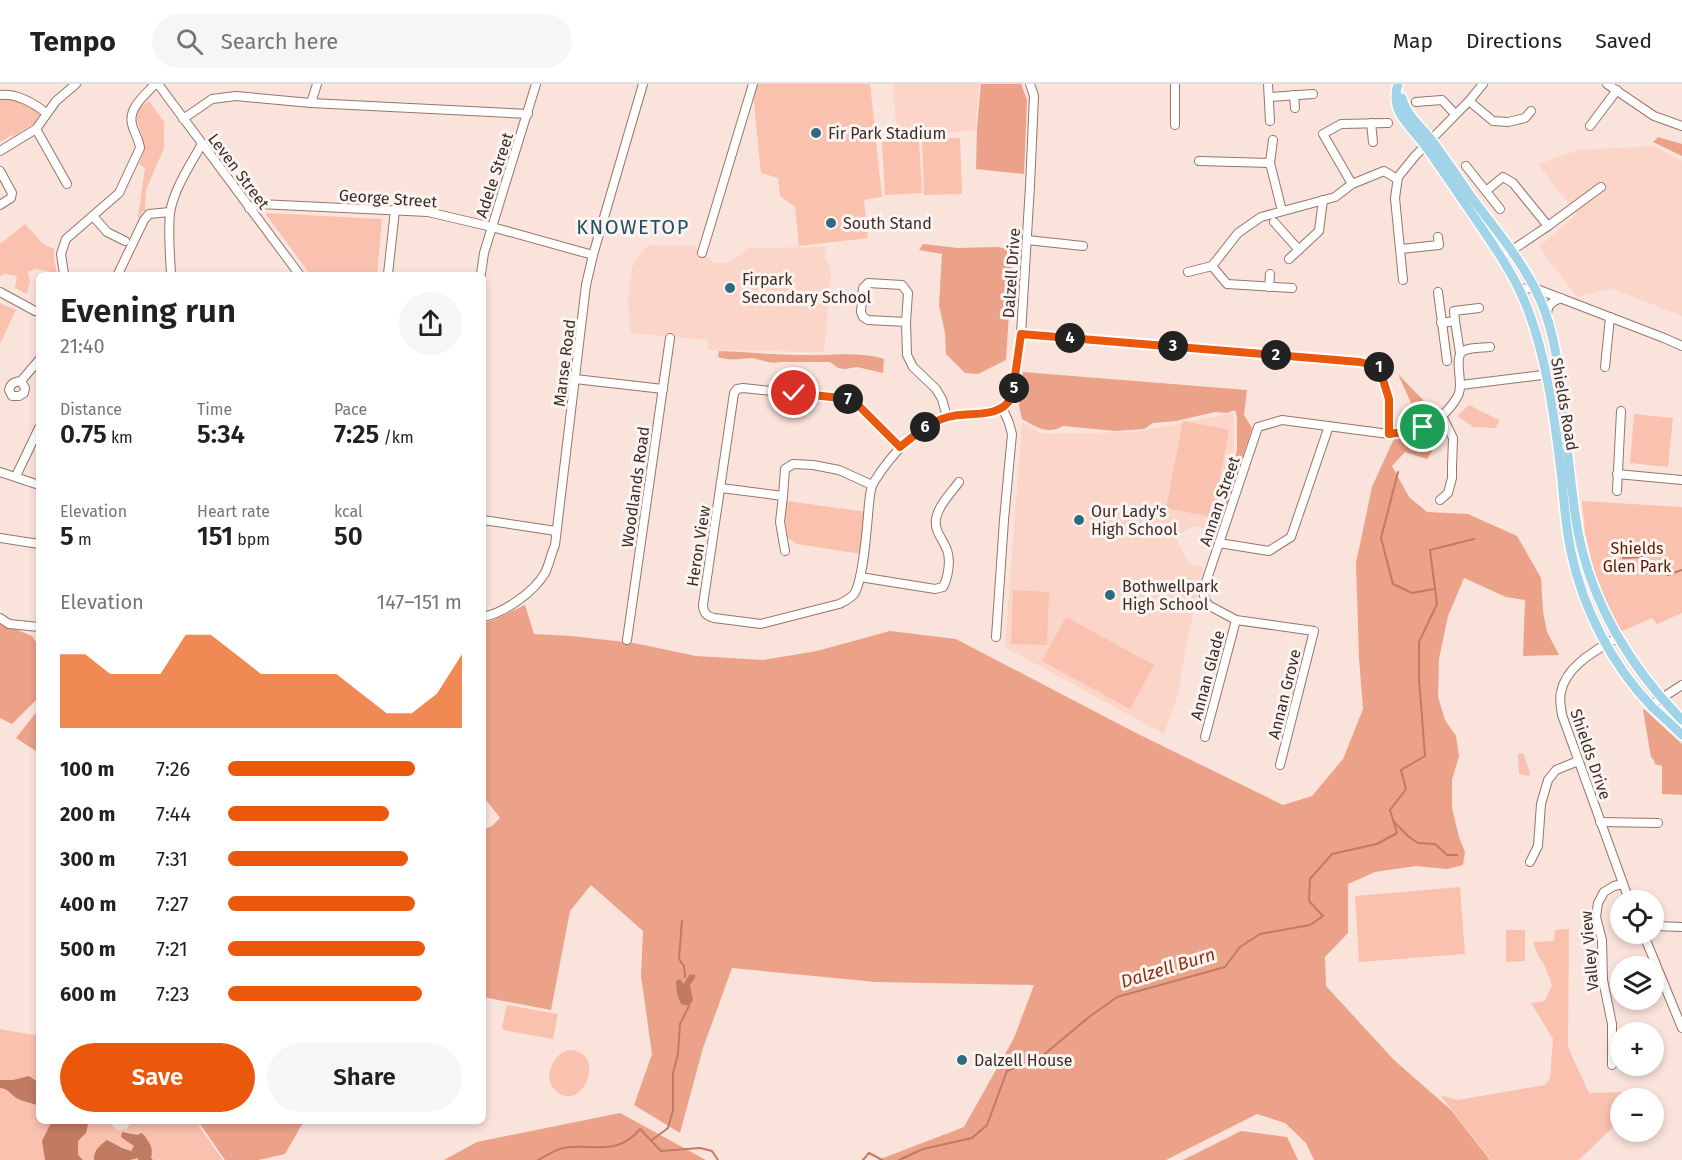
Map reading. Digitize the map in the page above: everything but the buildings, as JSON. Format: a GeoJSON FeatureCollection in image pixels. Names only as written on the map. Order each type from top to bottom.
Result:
{"type":"FeatureCollection","features":[{"type":"Feature","properties":{"kind":"main road","name":"Shields Road"},"geometry":{"type":"LineString","coordinates":[[1398,84],[1406,110],[1502,256],[1528,310],[1536,333],[1558,445],[1570,552],[1590,612],[1605,645],[1625,673],[1651,705],[1682,735]]}},
{"type":"Feature","properties":{"kind":"main road","name":"Shields Road"},"geometry":{"type":"LineString","coordinates":[[1428,143],[1512,250],[1534,288],[1547,317],[1559,373],[1578,533],[1591,579],[1618,637],[1632,660],[1661,698],[1682,720]]}},
{"type":"Feature","properties":{"kind":"street"},"geometry":{"type":"LineString","coordinates":[[0,151],[36,129],[61,96],[76,84]]}},
{"type":"Feature","properties":{"kind":"street"},"geometry":{"type":"LineString","coordinates":[[64,272],[61,254],[66,239],[71,232],[119,193],[124,183],[140,147],[132,123],[133,110],[157,84]]}},
{"type":"Feature","properties":{"kind":"street","name":"Leven Street"},"geometry":{"type":"LineString","coordinates":[[157,84],[297,272]]}},
{"type":"Feature","properties":{"kind":"street"},"geometry":{"type":"LineString","coordinates":[[312,103],[317,84]]}},
{"type":"Feature","properties":{"kind":"street","name":"Adele Street"},"geometry":{"type":"LineString","coordinates":[[481,272],[484,253],[536,84]]}},
{"type":"Feature","properties":{"kind":"street","name":"Manse Road"},"geometry":{"type":"LineString","coordinates":[[486,616],[494,615],[525,596],[544,573],[555,545],[586,285],[643,84]]}},
{"type":"Feature","properties":{"kind":"street"},"geometry":{"type":"LineString","coordinates":[[702,253],[753,84]]}},
{"type":"Feature","properties":{"kind":"street","name":"Dalzell Drive"},"geometry":{"type":"LineString","coordinates":[[1002,407],[1009,403],[1012,397],[1021,334],[1034,96],[1030,84]]}},
{"type":"Feature","properties":{"kind":"street"},"geometry":{"type":"LineString","coordinates":[[1175,84],[1175,125]]}},
{"type":"Feature","properties":{"kind":"street"},"geometry":{"type":"LineString","coordinates":[[1268,84],[1270,121]]}},
{"type":"Feature","properties":{"kind":"street"},"geometry":{"type":"LineString","coordinates":[[1403,280],[1395,198],[1397,179],[1415,156],[1483,84]]}},
{"type":"Feature","properties":{"kind":"street"},"geometry":{"type":"LineString","coordinates":[[1607,84],[1654,116],[1682,126]]}},
{"type":"Feature","properties":{"kind":"street"},"geometry":{"type":"LineString","coordinates":[[9,85],[4,95],[30,103],[46,113]]}},
{"type":"Feature","properties":{"kind":"street"},"geometry":{"type":"LineString","coordinates":[[1590,126],[1617,90]]}},
{"type":"Feature","properties":{"kind":"street"},"geometry":{"type":"LineString","coordinates":[[1269,98],[1313,94]]}},
{"type":"Feature","properties":{"kind":"street"},"geometry":{"type":"LineString","coordinates":[[1294,95],[1295,108]]}},
{"type":"Feature","properties":{"kind":"street"},"geometry":{"type":"LineString","coordinates":[[183,118],[212,99],[237,96],[312,103],[528,114]]}},
{"type":"Feature","properties":{"kind":"street"},"geometry":{"type":"LineString","coordinates":[[1416,102],[1442,100],[1455,114]]}},
{"type":"Feature","properties":{"kind":"street"},"geometry":{"type":"LineString","coordinates":[[1469,101],[1493,121],[1508,122],[1525,118],[1531,111]]}},
{"type":"Feature","properties":{"kind":"street"},"geometry":{"type":"LineString","coordinates":[[1371,123],[1373,142]]}},
{"type":"Feature","properties":{"kind":"street"},"geometry":{"type":"LineString","coordinates":[[1352,184],[1323,134],[1341,124],[1389,123]]}},
{"type":"Feature","properties":{"kind":"street"},"geometry":{"type":"LineString","coordinates":[[36,129],[67,184]]}},
{"type":"Feature","properties":{"kind":"street"},"geometry":{"type":"LineString","coordinates":[[1273,140],[1270,164],[1282,211]]}},
{"type":"Feature","properties":{"kind":"street"},"geometry":{"type":"LineString","coordinates":[[171,272],[170,212],[176,195],[202,144]]}},
{"type":"Feature","properties":{"kind":"street"},"geometry":{"type":"LineString","coordinates":[[1199,161],[1270,164]]}},
{"type":"Feature","properties":{"kind":"street"},"geometry":{"type":"LineString","coordinates":[[1466,166],[1500,209]]}},
{"type":"Feature","properties":{"kind":"street"},"geometry":{"type":"LineString","coordinates":[[0,171],[12,193],[11,198],[0,205]]}},
{"type":"Feature","properties":{"kind":"street"},"geometry":{"type":"LineString","coordinates":[[1188,273],[1212,266],[1238,233],[1261,217],[1335,197],[1352,184],[1384,171],[1397,179]]}},
{"type":"Feature","properties":{"kind":"street"},"geometry":{"type":"LineString","coordinates":[[1486,191],[1503,177],[1513,183],[1548,226]]}},
{"type":"Feature","properties":{"kind":"street"},"geometry":{"type":"LineString","coordinates":[[1502,256],[1601,187]]}},
{"type":"Feature","properties":{"kind":"street"},"geometry":{"type":"LineString","coordinates":[[1289,259],[1319,231],[1323,200]]}},
{"type":"Feature","properties":{"kind":"street","name":"George Street"},"geometry":{"type":"LineString","coordinates":[[249,208],[259,204],[428,212],[492,226],[593,255]]}},
{"type":"Feature","properties":{"kind":"street"},"geometry":{"type":"LineString","coordinates":[[388,272],[396,210]]}},
{"type":"Feature","properties":{"kind":"street"},"geometry":{"type":"LineString","coordinates":[[119,272],[149,214],[170,212]]}},
{"type":"Feature","properties":{"kind":"street"},"geometry":{"type":"LineString","coordinates":[[93,216],[102,228],[125,241]]}},
{"type":"Feature","properties":{"kind":"street"},"geometry":{"type":"LineString","coordinates":[[1274,222],[1299,250]]}},
{"type":"Feature","properties":{"kind":"street"},"geometry":{"type":"LineString","coordinates":[[109,233],[115,225]]}},
{"type":"Feature","properties":{"kind":"street"},"geometry":{"type":"LineString","coordinates":[[1401,249],[1439,245],[1438,237]]}},
{"type":"Feature","properties":{"kind":"street"},"geometry":{"type":"LineString","coordinates":[[1027,240],[1083,246]]}},
{"type":"Feature","properties":{"kind":"street"},"geometry":{"type":"LineString","coordinates":[[1212,266],[1227,284],[1292,288]]}},
{"type":"Feature","properties":{"kind":"street"},"geometry":{"type":"LineString","coordinates":[[1269,287],[1270,274]]}},
{"type":"Feature","properties":{"kind":"street"},"geometry":{"type":"LineString","coordinates":[[906,322],[868,320],[863,317],[861,312],[865,284],[902,285],[906,288],[908,293],[905,347],[907,355],[913,366],[936,389],[942,399],[947,417]]}},
{"type":"Feature","properties":{"kind":"street"},"geometry":{"type":"LineString","coordinates":[[1519,289],[1534,288],[1682,346]]}},
{"type":"Feature","properties":{"kind":"street"},"geometry":{"type":"LineString","coordinates":[[0,292],[36,311]]}},
{"type":"Feature","properties":{"kind":"street"},"geometry":{"type":"LineString","coordinates":[[1438,292],[1447,360]]}},
{"type":"Feature","properties":{"kind":"street"},"geometry":{"type":"LineString","coordinates":[[1547,317],[1548,307],[1553,301],[1561,298]]}},
{"type":"Feature","properties":{"kind":"street"},"geometry":{"type":"LineString","coordinates":[[1440,500],[1448,493],[1452,478],[1453,438],[1439,419],[1454,402],[1461,385],[1458,358],[1460,353],[1454,311],[1479,308]]}},
{"type":"Feature","properties":{"kind":"street"},"geometry":{"type":"LineString","coordinates":[[1605,367],[1610,317]]}},
{"type":"Feature","properties":{"kind":"street"},"geometry":{"type":"LineString","coordinates":[[1441,323],[1455,321]]}},
{"type":"Feature","properties":{"kind":"street"},"geometry":{"type":"LineString","coordinates":[[1021,334],[1360,362],[1379,367],[1389,399],[1389,434]]}},
{"type":"Feature","properties":{"kind":"street","name":"Woodlands Road"},"geometry":{"type":"LineString","coordinates":[[627,640],[670,338]]}},
{"type":"Feature","properties":{"kind":"street"},"geometry":{"type":"LineString","coordinates":[[1460,353],[1464,350],[1490,347]]}},
{"type":"Feature","properties":{"kind":"street"},"geometry":{"type":"LineString","coordinates":[[21,381],[36,364]]}},
{"type":"Feature","properties":{"kind":"street"},"geometry":{"type":"LineString","coordinates":[[1461,385],[1559,373]]}},
{"type":"Feature","properties":{"kind":"street"},"geometry":{"type":"LineString","coordinates":[[576,379],[663,390]]}},
{"type":"Feature","properties":{"kind":"street","name":"Heron View"},"geometry":{"type":"LineString","coordinates":[[900,447],[850,399],[743,388],[737,390],[734,393],[703,604],[703,610],[709,617],[761,624],[847,601],[855,592],[860,577],[872,485],[886,462],[926,426],[947,417],[987,413],[1002,407]]}},
{"type":"Feature","properties":{"kind":"street"},"geometry":{"type":"LineString","coordinates":[[996,638],[1012,434],[1002,407]]}},
{"type":"Feature","properties":{"kind":"street"},"geometry":{"type":"LineString","coordinates":[[1617,491],[1622,411]]}},
{"type":"Feature","properties":{"kind":"street","name":"Annan Street"},"geometry":{"type":"LineString","coordinates":[[1314,631],[1236,620],[1208,605],[1203,594],[1258,427],[1282,420],[1389,434],[1423,427]]}},
{"type":"Feature","properties":{"kind":"street"},"geometry":{"type":"LineString","coordinates":[[1219,543],[1269,551],[1291,537],[1329,426]]}},
{"type":"Feature","properties":{"kind":"street"},"geometry":{"type":"LineString","coordinates":[[16,476],[36,435]]}},
{"type":"Feature","properties":{"kind":"street"},"geometry":{"type":"LineString","coordinates":[[785,551],[780,522],[785,469],[793,464],[813,465],[839,470],[872,485]]}},
{"type":"Feature","properties":{"kind":"street"},"geometry":{"type":"LineString","coordinates":[[0,472],[36,484]]}},
{"type":"Feature","properties":{"kind":"street"},"geometry":{"type":"LineString","coordinates":[[1617,474],[1682,480]]}},
{"type":"Feature","properties":{"kind":"street"},"geometry":{"type":"LineString","coordinates":[[860,577],[935,589],[943,587],[949,559],[947,548],[936,528],[937,516],[958,482]]}},
{"type":"Feature","properties":{"kind":"street"},"geometry":{"type":"LineString","coordinates":[[721,488],[783,496]]}},
{"type":"Feature","properties":{"kind":"street"},"geometry":{"type":"LineString","coordinates":[[486,520],[556,531]]}},
{"type":"Feature","properties":{"kind":"street"},"geometry":{"type":"LineString","coordinates":[[0,538],[36,544]]}},
{"type":"Feature","properties":{"kind":"street"},"geometry":{"type":"LineString","coordinates":[[0,618],[9,624],[36,627]]}},
{"type":"Feature","properties":{"kind":"street","name":"Annan Glade"},"geometry":{"type":"LineString","coordinates":[[1205,737],[1236,620]]}},
{"type":"Feature","properties":{"kind":"street","name":"Annan Grove"},"geometry":{"type":"LineString","coordinates":[[1280,765],[1314,631]]}},
{"type":"Feature","properties":{"kind":"street","name":"Shields Drive"},"geometry":{"type":"LineString","coordinates":[[1618,637],[1572,669],[1563,683],[1560,698],[1562,716],[1625,890]]}},
{"type":"Feature","properties":{"kind":"street"},"geometry":{"type":"LineString","coordinates":[[1651,705],[1682,685]]}},
{"type":"Feature","properties":{"kind":"street"},"geometry":{"type":"LineString","coordinates":[[1530,862],[1538,846],[1541,804],[1548,780],[1556,770],[1578,761]]}},
{"type":"Feature","properties":{"kind":"street"},"geometry":{"type":"LineString","coordinates":[[1600,822],[1658,823]]}},
{"type":"Feature","properties":{"kind":"street","name":"Valley View"},"geometry":{"type":"LineString","coordinates":[[1611,1022],[1603,980],[1602,940],[1596,917],[1598,903],[1604,892],[1623,884]]}},
{"type":"Feature","properties":{"kind":"street"},"geometry":{"type":"LineString","coordinates":[[1664,926],[1682,927]]}},
{"type":"Feature","properties":{"kind":"street"},"geometry":{"type":"LineString","coordinates":[[1647,944],[1681,1025]]}},
{"type":"Feature","properties":{"kind":"shaded area"},"geometry":{"type":"Polygon","coordinates":[[[893,84],[979,84],[975,130],[897,137],[893,84]]]}},
{"type":"Feature","properties":{"kind":"shaded area"},"geometry":{"type":"Polygon","coordinates":[[[981,84],[1021,84],[1027,100],[1024,174],[976,169],[981,84]]]}},
{"type":"Feature","properties":{"kind":"shaded area"},"geometry":{"type":"Polygon","coordinates":[[[1658,137],[1682,144],[1682,156],[1653,142],[1658,137]]]}},
{"type":"Feature","properties":{"kind":"shaded area"},"geometry":{"type":"Polygon","coordinates":[[[1654,146],[1682,161],[1682,316],[1611,288],[1577,297],[1539,247],[1577,214],[1538,164],[1579,150],[1654,146]]]}},
{"type":"Feature","properties":{"kind":"shaded area"},"geometry":{"type":"Polygon","coordinates":[[[923,244],[958,248],[1013,249],[1006,360],[978,374],[965,373],[946,354],[945,333],[939,305],[942,254],[919,250],[923,244]]]}},
{"type":"Feature","properties":{"kind":"shaded area","name":"Firpark Secondary School"},"geometry":{"type":"Polygon","coordinates":[[[649,245],[695,246],[711,261],[717,263],[724,263],[741,255],[747,248],[826,247],[825,259],[829,264],[831,274],[824,352],[708,350],[709,340],[631,333],[628,303],[632,268],[638,256],[649,245]]]}},
{"type":"Feature","properties":{"kind":"shaded area"},"geometry":{"type":"Polygon","coordinates":[[[719,351],[793,355],[864,355],[884,359],[883,373],[857,367],[838,368],[830,362],[772,363],[753,358],[726,359],[718,357],[719,351]]]}},
{"type":"Feature","properties":{"kind":"shaded area"},"geometry":{"type":"Polygon","coordinates":[[[1023,372],[1247,390],[1244,415],[1252,428],[1215,541],[1214,526],[1233,469],[1237,449],[1235,410],[1153,423],[1144,429],[1116,431],[1063,426],[1047,430],[1022,419],[1019,406],[1023,372]]]}},
{"type":"Feature","properties":{"kind":"shaded area"},"geometry":{"type":"Polygon","coordinates":[[[1398,374],[1423,400],[1432,430],[1439,441],[1427,459],[1405,452],[1392,466],[1409,497],[1427,512],[1468,514],[1517,536],[1541,578],[1547,632],[1559,655],[1523,656],[1525,600],[1506,597],[1464,578],[1448,616],[1439,659],[1438,697],[1445,720],[1456,736],[1459,756],[1452,780],[1452,808],[1465,852],[1463,865],[1447,869],[1416,866],[1375,872],[1348,884],[1348,933],[1325,957],[1326,986],[1394,1060],[1451,1110],[1490,1160],[1314,1160],[1306,1143],[1285,1123],[1257,1114],[1166,1160],[878,1160],[964,1127],[1014,1038],[1034,985],[876,982],[732,968],[703,1048],[680,1133],[634,1105],[652,1054],[641,976],[643,931],[591,885],[570,911],[551,1010],[486,998],[486,829],[500,818],[486,800],[486,622],[525,605],[534,634],[634,643],[696,656],[763,660],[817,651],[890,631],[956,639],[1136,733],[1283,805],[1312,796],[1343,759],[1363,709],[1356,563],[1372,487],[1412,405],[1398,374]]]}},
{"type":"Feature","properties":{"kind":"shaded area"},"geometry":{"type":"Polygon","coordinates":[[[1233,413],[1234,449],[1211,531],[1195,526],[1175,536],[1188,563],[1203,567],[1178,694],[1164,734],[1005,647],[1022,422],[1043,434],[1136,432],[1233,413]]]}},
{"type":"Feature","properties":{"kind":"shaded area"},"geometry":{"type":"Polygon","coordinates":[[[0,619],[10,627],[32,636],[36,642],[36,700],[12,724],[0,718],[0,619]]]}},
{"type":"Feature","properties":{"kind":"shaded area"},"geometry":{"type":"Polygon","coordinates":[[[1644,709],[1682,744],[1682,795],[1662,794],[1662,766],[1655,764],[1651,757],[1644,709]]]}},
{"type":"Feature","properties":{"kind":"shaded area"},"geometry":{"type":"Polygon","coordinates":[[[36,713],[36,751],[16,738],[36,713]]]}},
{"type":"Feature","properties":{"kind":"shaded area"},"geometry":{"type":"Polygon","coordinates":[[[695,974],[690,985],[693,1000],[689,1006],[681,1004],[676,981],[680,979],[684,984],[689,975],[695,974]]]}},
{"type":"Feature","properties":{"kind":"shaded area"},"geometry":{"type":"Polygon","coordinates":[[[29,1076],[36,1081],[36,1105],[18,1099],[0,1088],[0,1080],[29,1076]]]}},
{"type":"Feature","properties":{"kind":"shaded area"},"geometry":{"type":"Polygon","coordinates":[[[620,1113],[706,1160],[444,1160],[477,1142],[620,1113]]]}},
{"type":"Feature","properties":{"kind":"shaded area"},"geometry":{"type":"Polygon","coordinates":[[[50,1124],[88,1124],[86,1133],[78,1141],[78,1155],[83,1160],[45,1160],[42,1141],[50,1124]]]}},
{"type":"Feature","properties":{"kind":"shaded area"},"geometry":{"type":"Polygon","coordinates":[[[200,1124],[302,1124],[285,1154],[259,1160],[225,1160],[200,1124]]]}},
{"type":"Feature","properties":{"kind":"shaded area"},"geometry":{"type":"Polygon","coordinates":[[[1241,1131],[1287,1137],[1298,1160],[1183,1160],[1241,1131]]]}},
{"type":"Feature","properties":{"kind":"shaded area"},"geometry":{"type":"Polygon","coordinates":[[[122,1132],[137,1135],[142,1133],[150,1145],[153,1160],[138,1160],[138,1158],[94,1160],[96,1151],[107,1140],[131,1151],[134,1146],[121,1137],[122,1132]]]}},
{"type":"Feature","properties":{"kind":"green space","name":"Fir Park Stadium"},"geometry":{"type":"Polygon","coordinates":[[[759,84],[870,84],[882,197],[864,200],[868,238],[799,246],[795,207],[780,196],[778,178],[761,173],[753,92],[759,84]]]}},
{"type":"Feature","properties":{"kind":"green space"},"geometry":{"type":"Polygon","coordinates":[[[0,98],[15,99],[38,110],[39,115],[34,123],[0,142],[0,98]]]}},
{"type":"Feature","properties":{"kind":"green space"},"geometry":{"type":"Polygon","coordinates":[[[149,101],[164,122],[164,148],[146,190],[145,211],[139,219],[145,168],[139,164],[144,148],[137,116],[142,106],[149,101]]]}},
{"type":"Feature","properties":{"kind":"green space"},"geometry":{"type":"Polygon","coordinates":[[[960,138],[962,194],[924,195],[922,139],[960,138]]]}},
{"type":"Feature","properties":{"kind":"green space"},"geometry":{"type":"Polygon","coordinates":[[[919,140],[922,193],[885,195],[882,142],[919,140]]]}},
{"type":"Feature","properties":{"kind":"green space"},"geometry":{"type":"Polygon","coordinates":[[[265,213],[382,219],[377,272],[309,272],[265,213]]]}},
{"type":"Feature","properties":{"kind":"green space"},"geometry":{"type":"Polygon","coordinates":[[[25,224],[42,243],[54,249],[57,272],[36,269],[28,272],[30,282],[27,294],[15,288],[17,276],[5,274],[0,276],[0,244],[25,224]]]}},
{"type":"Feature","properties":{"kind":"green space"},"geometry":{"type":"Polygon","coordinates":[[[0,303],[16,310],[0,344],[0,303]]]}},
{"type":"Feature","properties":{"kind":"green space"},"geometry":{"type":"Polygon","coordinates":[[[1469,405],[1499,420],[1496,428],[1474,427],[1457,416],[1469,405]]]}},
{"type":"Feature","properties":{"kind":"green space"},"geometry":{"type":"Polygon","coordinates":[[[1634,414],[1673,418],[1668,467],[1630,463],[1634,414]]]}},
{"type":"Feature","properties":{"kind":"green space"},"geometry":{"type":"Polygon","coordinates":[[[1183,421],[1229,430],[1212,517],[1166,508],[1183,421]]]}},
{"type":"Feature","properties":{"kind":"green space"},"geometry":{"type":"Polygon","coordinates":[[[787,501],[867,512],[861,554],[797,544],[787,537],[785,518],[787,501]]]}},
{"type":"Feature","properties":{"kind":"green space","name":"Shields Glen Park"},"geometry":{"type":"Polygon","coordinates":[[[1582,501],[1682,507],[1682,613],[1657,624],[1652,618],[1620,632],[1596,580],[1585,532],[1582,501]]]}},
{"type":"Feature","properties":{"kind":"green space"},"geometry":{"type":"Polygon","coordinates":[[[1013,590],[1049,592],[1047,645],[1011,644],[1013,590]]]}},
{"type":"Feature","properties":{"kind":"green space"},"geometry":{"type":"Polygon","coordinates":[[[1066,617],[1154,665],[1130,709],[1042,661],[1066,617]]]}},
{"type":"Feature","properties":{"kind":"green space"},"geometry":{"type":"Polygon","coordinates":[[[1523,753],[1529,776],[1519,774],[1518,754],[1523,753]]]}},
{"type":"Feature","properties":{"kind":"green space"},"geometry":{"type":"Polygon","coordinates":[[[1460,887],[1465,954],[1359,962],[1355,896],[1460,887]]]}},
{"type":"Feature","properties":{"kind":"green space"},"geometry":{"type":"Polygon","coordinates":[[[1569,929],[1568,1047],[1589,1093],[1610,1092],[1610,1130],[1579,1160],[1491,1160],[1440,1095],[1458,1100],[1545,1085],[1550,1078],[1553,1039],[1531,1003],[1545,1001],[1552,985],[1533,942],[1554,941],[1555,930],[1569,929]]]}},
{"type":"Feature","properties":{"kind":"green space"},"geometry":{"type":"Polygon","coordinates":[[[1506,930],[1525,930],[1525,961],[1506,962],[1506,930]]]}},
{"type":"Feature","properties":{"kind":"green space"},"geometry":{"type":"Polygon","coordinates":[[[507,1005],[558,1014],[553,1039],[504,1030],[502,1027],[507,1005]]]}},
{"type":"Feature","properties":{"kind":"green space"},"geometry":{"type":"Polygon","coordinates":[[[0,1029],[36,1035],[36,1124],[111,1124],[118,1130],[126,1129],[130,1124],[198,1124],[223,1160],[0,1160],[0,1029]]]}},
{"type":"Feature","properties":{"kind":"green space"},"geometry":{"type":"Polygon","coordinates":[[[568,1050],[580,1053],[587,1060],[589,1069],[588,1080],[582,1089],[575,1095],[566,1096],[552,1086],[549,1074],[553,1062],[568,1050]]]}},
{"type":"Feature","properties":{"kind":"waterway"},"geometry":{"type":"LineString","coordinates":[[1398,472],[1381,538],[1393,584],[1412,593],[1434,589]]}},
{"type":"Feature","properties":{"kind":"waterway","name":"Dalzell Burn"},"geometry":{"type":"LineString","coordinates":[[899,1160],[923,1149],[972,1138],[987,1125],[1007,1071],[1041,1057],[1117,997],[1225,967],[1240,947],[1260,934],[1310,925],[1323,916],[1309,901],[1310,879],[1332,854],[1377,844],[1397,833],[1390,810],[1406,789],[1401,770],[1425,756],[1419,678],[1419,642],[1437,604],[1430,550],[1474,539]]}},
{"type":"Feature","properties":{"kind":"waterway"},"geometry":{"type":"LineString","coordinates":[[1623,558],[1643,557],[1668,575],[1682,570]]}},
{"type":"Feature","properties":{"kind":"waterway"},"geometry":{"type":"LineString","coordinates":[[1394,822],[1418,843],[1435,844],[1447,855],[1457,855]]}},
{"type":"Feature","properties":{"kind":"waterway"},"geometry":{"type":"LineString","coordinates":[[681,930],[682,921],[679,959],[684,966],[685,977]]}},
{"type":"Feature","properties":{"kind":"waterway"},"geometry":{"type":"LineString","coordinates":[[652,1140],[668,1128],[673,1110],[673,1073],[678,1054],[680,1024],[689,1006]]}},
{"type":"Feature","properties":{"kind":"waterway","name":"Dalzell Burn"},"geometry":{"type":"LineString","coordinates":[[538,1160],[564,1148],[613,1146],[631,1138],[640,1129],[661,1151],[700,1148],[712,1151],[718,1160]]}},
{"type":"Feature","properties":{"kind":"waterway","name":"Dalzell Burn"},"geometry":{"type":"LineString","coordinates":[[863,1160],[869,1153],[882,1160]]}},
{"type":"Feature","properties":{"kind":"place","name":"Fir Park Stadium"},"geometry":{"type":"Point","coordinates":[816,133]}},
{"type":"Feature","properties":{"kind":"place","name":"South Stand"},"geometry":{"type":"Point","coordinates":[831,223]}},
{"type":"Feature","properties":{"kind":"place","name":"Firpark Secondary School"},"geometry":{"type":"Point","coordinates":[730,288]}},
{"type":"Feature","properties":{"kind":"place","name":"Our Lady's High School"},"geometry":{"type":"Point","coordinates":[1079,520]}},
{"type":"Feature","properties":{"kind":"place","name":"Bothwellpark High School"},"geometry":{"type":"Point","coordinates":[1110,595]}},
{"type":"Feature","properties":{"kind":"place","name":"Dalzell House"},"geometry":{"type":"Point","coordinates":[962,1060]}},
{"type":"Feature","properties":{"kind":"district","name":"KNOWETOP"},"geometry":{"type":"Point","coordinates":[633,227]}},
{"type":"Feature","properties":{"kind":"route"},"geometry":{"type":"LineString","coordinates":[[794,393],[850,399],[900,447],[926,426],[947,417],[987,413],[1009,403],[1012,397],[1021,334],[1360,362],[1379,367],[1389,399],[1389,434],[1423,427]]}}]}
